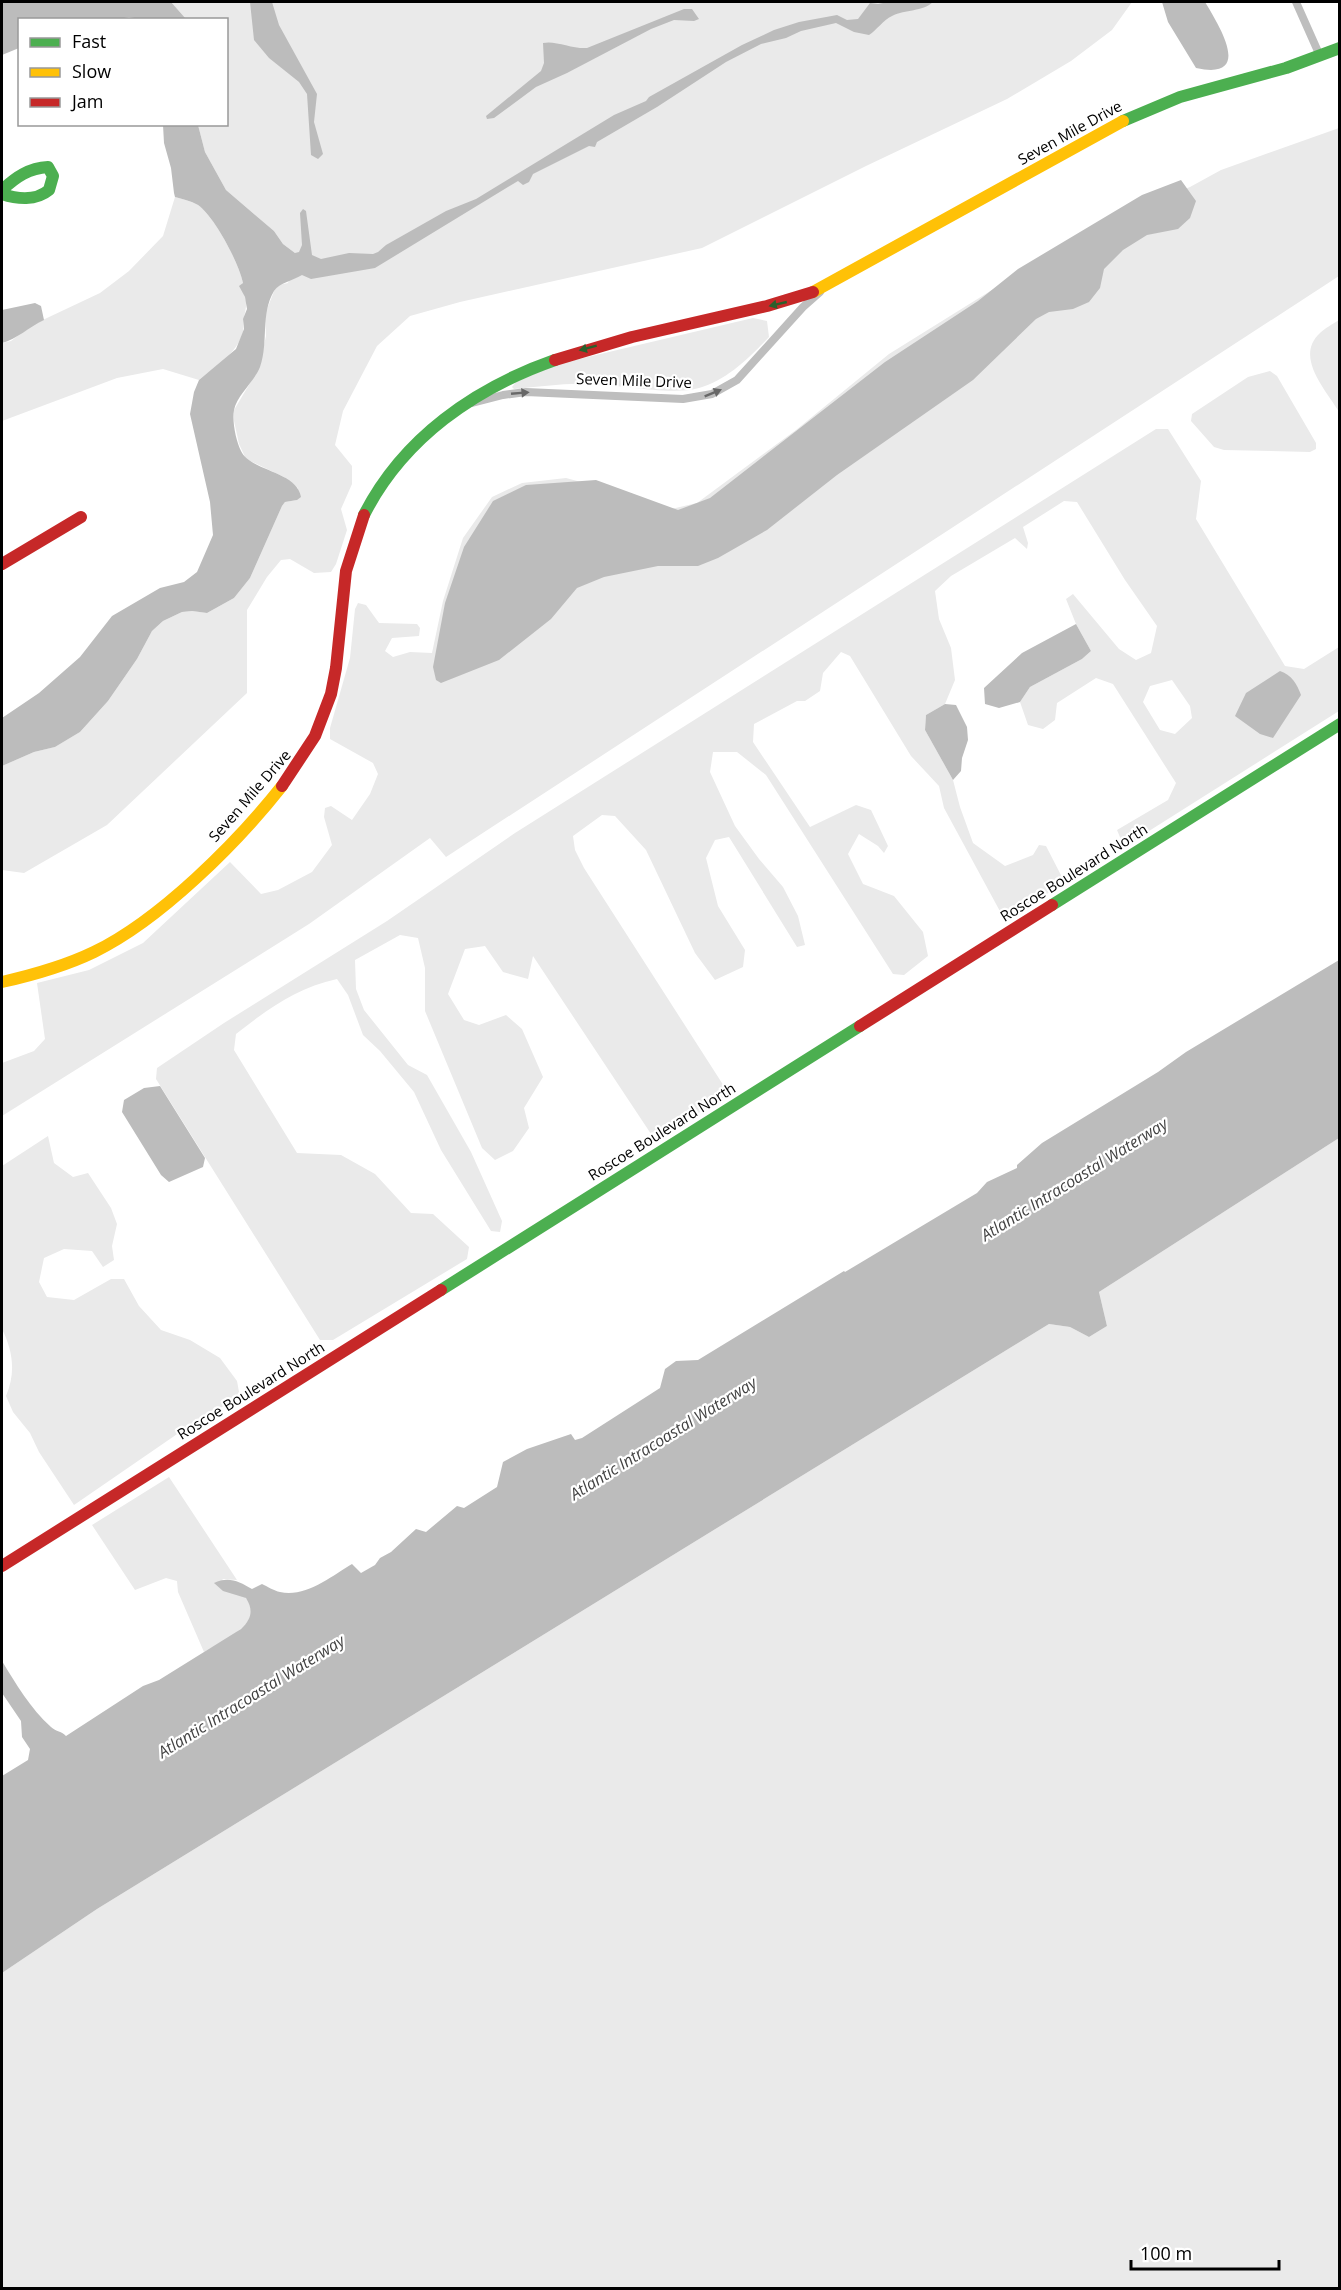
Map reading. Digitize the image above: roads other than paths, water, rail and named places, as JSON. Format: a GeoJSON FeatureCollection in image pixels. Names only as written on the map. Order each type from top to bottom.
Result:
{"type":"FeatureCollection","features":[{"type":"Feature","properties":{"kind":"street"},"geometry":{"type":"LineString","coordinates":[[1296,2],[1320,56]]}},
{"type":"Feature","properties":{"kind":"street","name":"Seven Mile Drive"},"geometry":{"type":"LineString","coordinates":[[2,982],[43,972],[83,957],[134,928],[162,908],[196,877],[284,784],[308,751],[326,712],[336,666],[346,568],[365,513],[380,485],[409,449],[463,406],[502,381],[564,355],[784,303],[832,283],[1132,116],[1179,97],[1236,83],[1340,48]]}},
{"type":"Feature","properties":{"kind":"street","name":"Seven Mile Drive"},"geometry":{"type":"LineString","coordinates":[[463,406],[503,395],[526,393],[550,392],[683,399],[712,394],[737,380],[803,307],[832,283]]}},
{"type":"Feature","properties":{"kind":"street"},"geometry":{"type":"LineString","coordinates":[[2,564],[81,518]]}},
{"type":"Feature","properties":{"kind":"street","name":"Roscoe Boulevard North"},"geometry":{"type":"LineString","coordinates":[[2,1566],[1340,724]]}},
{"type":"Feature","properties":{"kind":"water"},"geometry":{"type":"Polygon","coordinates":[[[2,2],[171,2],[185,18],[18,18],[18,48],[2,55],[2,2]]]}},
{"type":"Feature","properties":{"kind":"water"},"geometry":{"type":"Polygon","coordinates":[[[250,2],[272,2],[279,25],[317,94],[314,122],[323,154],[318,159],[311,155],[307,94],[299,82],[269,58],[254,40],[250,2]]]}},
{"type":"Feature","properties":{"kind":"water"},"geometry":{"type":"Polygon","coordinates":[[[933,2],[924,7],[892,16],[869,35],[854,32],[836,23],[761,44],[726,62],[657,107],[597,142],[595,147],[589,146],[533,174],[529,182],[523,185],[518,181],[375,268],[311,279],[302,275],[276,288],[267,309],[260,367],[236,404],[234,426],[239,447],[246,458],[283,476],[298,488],[301,497],[285,502],[282,506],[250,578],[234,598],[207,613],[182,612],[163,621],[152,631],[137,659],[108,701],[80,732],[55,747],[34,752],[2,766],[2,718],[39,693],[80,657],[112,616],[160,588],[184,582],[197,572],[213,535],[210,502],[190,414],[199,380],[236,349],[244,329],[243,319],[247,309],[245,297],[239,286],[243,283],[241,274],[218,229],[198,205],[175,197],[171,168],[164,143],[163,126],[198,126],[205,152],[226,190],[274,231],[283,244],[295,253],[299,252],[302,245],[300,213],[303,209],[306,211],[312,255],[321,259],[349,253],[373,254],[446,211],[476,199],[614,115],[646,101],[649,97],[742,45],[774,30],[799,22],[837,15],[847,20],[858,19],[870,3],[933,2]]]}},
{"type":"Feature","properties":{"kind":"water"},"geometry":{"type":"Polygon","coordinates":[[[1162,2],[1205,2],[1228,48],[1228,59],[1224,66],[1214,70],[1196,68],[1168,22],[1162,2]]]}},
{"type":"Feature","properties":{"kind":"water"},"geometry":{"type":"Polygon","coordinates":[[[684,9],[692,9],[699,19],[674,20],[651,29],[536,87],[494,118],[487,119],[486,116],[541,71],[544,63],[543,43],[587,48],[684,9]]]}},
{"type":"Feature","properties":{"kind":"water"},"geometry":{"type":"Polygon","coordinates":[[[1181,180],[1196,201],[1190,218],[1178,229],[1147,235],[1123,250],[1104,269],[1100,288],[1089,302],[1073,309],[1049,312],[1036,319],[973,380],[837,475],[767,530],[718,558],[698,566],[658,566],[604,577],[577,588],[551,619],[499,660],[441,683],[436,680],[433,667],[445,603],[464,547],[493,501],[526,485],[596,480],[678,510],[710,498],[885,362],[978,301],[1018,269],[1142,195],[1181,180]]]}},
{"type":"Feature","properties":{"kind":"water"},"geometry":{"type":"Polygon","coordinates":[[[35,303],[41,306],[44,320],[2,343],[2,310],[35,303]]]}},
{"type":"Feature","properties":{"kind":"water"},"geometry":{"type":"Polygon","coordinates":[[[1076,624],[1091,651],[1082,659],[1030,687],[1020,702],[999,708],[985,704],[984,688],[1022,653],[1076,624]]]}},
{"type":"Feature","properties":{"kind":"water"},"geometry":{"type":"Polygon","coordinates":[[[1280,671],[1294,680],[1301,695],[1273,738],[1260,734],[1235,716],[1246,693],[1280,671]]]}},
{"type":"Feature","properties":{"kind":"water"},"geometry":{"type":"Polygon","coordinates":[[[945,704],[956,705],[967,727],[968,740],[962,758],[961,771],[953,780],[925,730],[926,715],[945,704]]]}},
{"type":"Feature","properties":{"kind":"water","name":"Atlantic Intracoastal Waterway"},"geometry":{"type":"Polygon","coordinates":[[[1339,960],[1339,1138],[1099,1292],[1107,1326],[1089,1337],[1070,1327],[1049,1324],[97,1909],[2,1973],[2,1776],[28,1760],[30,1749],[22,1737],[21,1721],[2,1693],[2,1661],[36,1712],[53,1729],[66,1736],[143,1686],[159,1680],[241,1629],[250,1615],[250,1607],[246,1598],[223,1591],[214,1583],[233,1580],[252,1589],[262,1584],[289,1593],[318,1585],[352,1564],[361,1573],[375,1565],[380,1558],[391,1552],[416,1529],[426,1532],[457,1506],[464,1508],[497,1487],[503,1462],[527,1449],[571,1434],[575,1440],[582,1438],[660,1388],[665,1369],[676,1361],[698,1360],[977,1193],[987,1182],[1017,1168],[1017,1165],[1042,1143],[1158,1072],[1186,1052],[1339,960]]]}},
{"type":"Feature","properties":{"kind":"water"},"geometry":{"type":"Polygon","coordinates":[[[160,1086],[205,1158],[203,1167],[169,1182],[161,1175],[122,1112],[124,1100],[144,1088],[160,1086]]]}}]}
